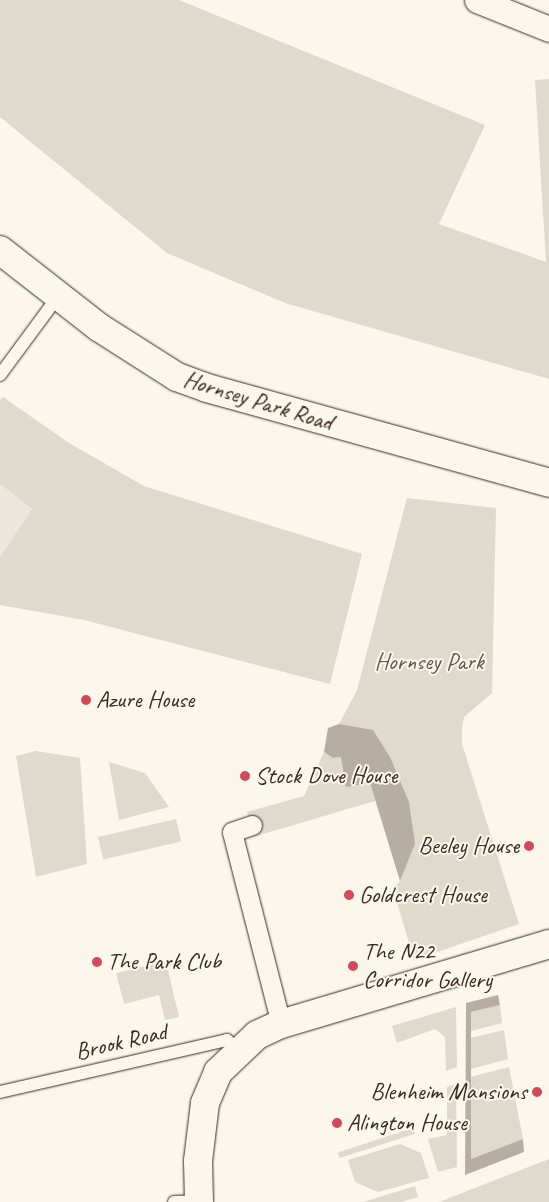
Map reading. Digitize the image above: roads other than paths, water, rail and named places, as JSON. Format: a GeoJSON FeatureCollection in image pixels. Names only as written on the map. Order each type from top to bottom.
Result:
{"type":"FeatureCollection","features":[{"type":"Feature","properties":{"kind":"main road","name":"Hornsey Park Road"},"geometry":{"type":"LineString","coordinates":[[0,250],[150,361],[207,388],[549,483]]}},
{"type":"Feature","properties":{"kind":"main road"},"geometry":{"type":"LineString","coordinates":[[190,1201],[200,1123],[205,1103],[218,1072],[228,1060],[257,1035],[281,1024],[549,944]]}},
{"type":"Feature","properties":{"kind":"street"},"geometry":{"type":"LineString","coordinates":[[477,0],[549,29]]}},
{"type":"Feature","properties":{"kind":"street"},"geometry":{"type":"LineString","coordinates":[[252,825],[232,832],[281,1024]]}},
{"type":"Feature","properties":{"kind":"lane"},"geometry":{"type":"LineString","coordinates":[[0,374],[59,295]]}},
{"type":"Feature","properties":{"kind":"lane","name":"Brook Road"},"geometry":{"type":"LineString","coordinates":[[0,1092],[227,1040],[235,1047],[228,1060]]}},
{"type":"Feature","properties":{"kind":"place","name":"Azure House"},"geometry":{"type":"Point","coordinates":[86,700]}},
{"type":"Feature","properties":{"kind":"place","name":"Stock Dove House"},"geometry":{"type":"Point","coordinates":[245,776]}},
{"type":"Feature","properties":{"kind":"place","name":"Beeley House"},"geometry":{"type":"Point","coordinates":[529,846]}},
{"type":"Feature","properties":{"kind":"place","name":"Goldcrest House"},"geometry":{"type":"Point","coordinates":[349,895]}},
{"type":"Feature","properties":{"kind":"place","name":"The Park Club"},"geometry":{"type":"Point","coordinates":[97,962]}},
{"type":"Feature","properties":{"kind":"place","name":"The N22 Corridor Gallery"},"geometry":{"type":"Point","coordinates":[353,966]}},
{"type":"Feature","properties":{"kind":"place","name":"Blenheim Mansions"},"geometry":{"type":"Point","coordinates":[537,1092]}},
{"type":"Feature","properties":{"kind":"place","name":"Alington House"},"geometry":{"type":"Point","coordinates":[337,1123]}},
{"type":"Feature","properties":{"kind":"park label","name":"Hornsey Park"},"geometry":{"type":"Point","coordinates":[429,662]}}]}
